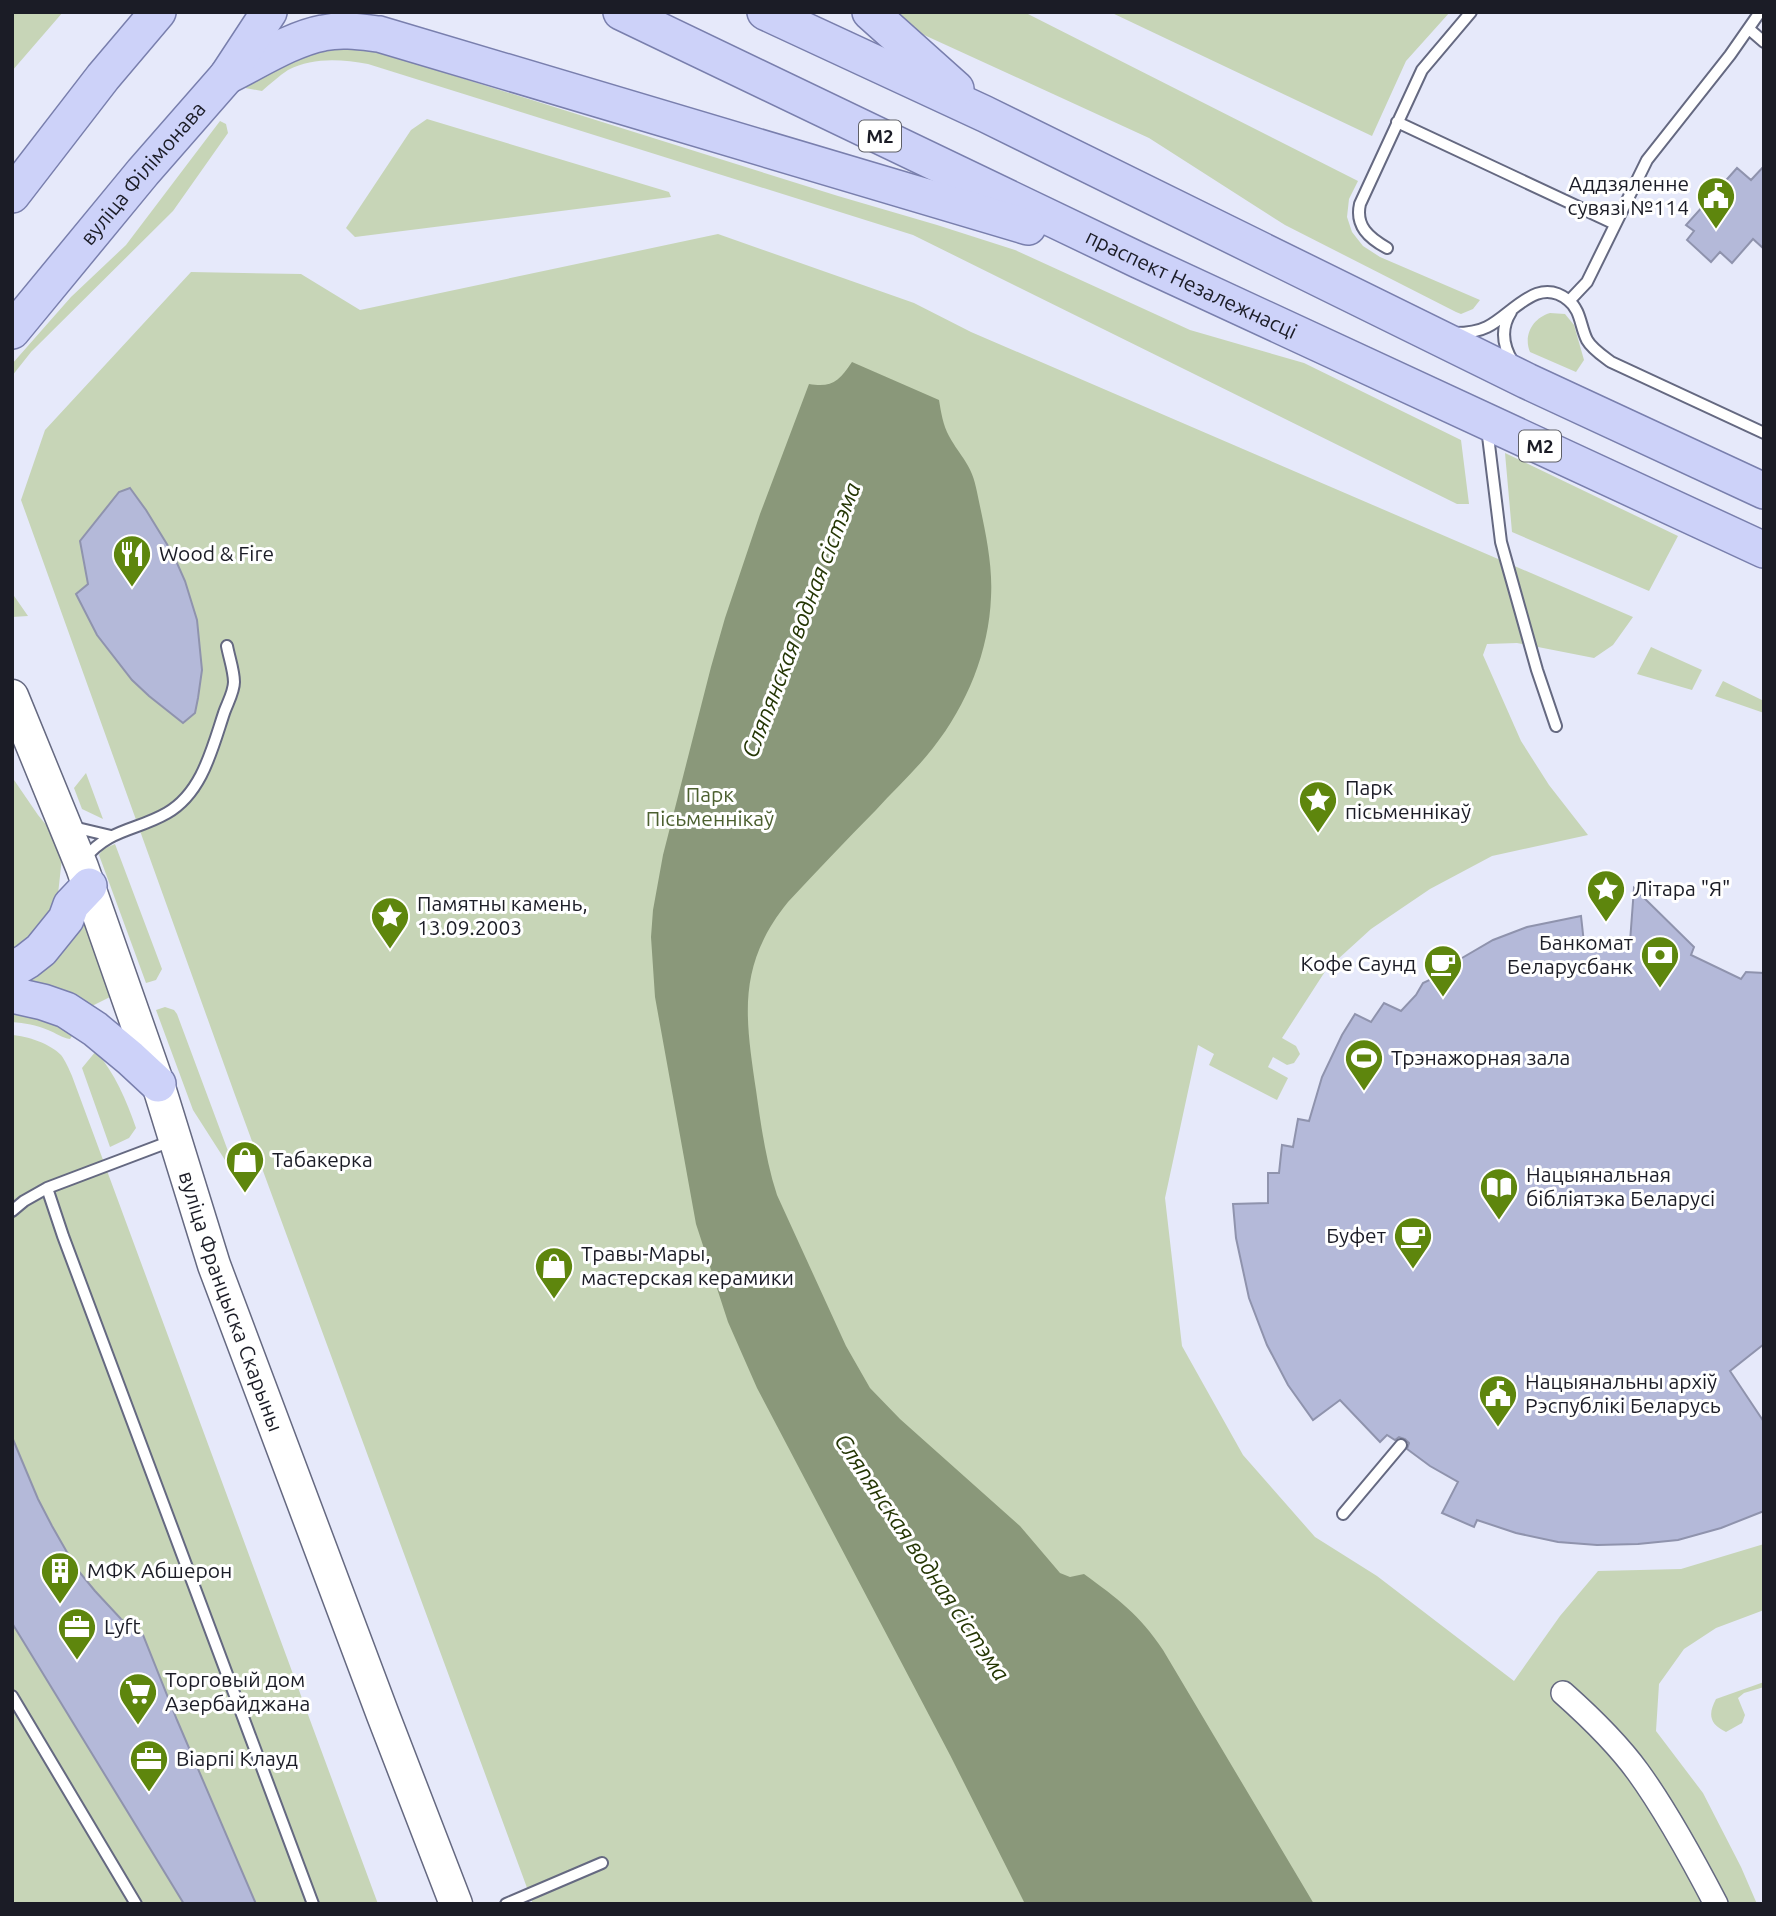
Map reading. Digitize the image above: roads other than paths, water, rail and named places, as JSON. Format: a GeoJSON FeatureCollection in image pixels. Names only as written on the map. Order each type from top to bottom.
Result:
{"type":"FeatureCollection","features":[{"type":"Feature","properties":{"kind":"main road"},"geometry":{"type":"LineString","coordinates":[[12,195],[103,77],[158,12]]}},
{"type":"Feature","properties":{"kind":"main road","name":"вуліца Філімонава"},"geometry":{"type":"LineString","coordinates":[[12,331],[226,76],[269,12]]}},
{"type":"Feature","properties":{"kind":"main road","name":"праспект Незалежнасці"},"geometry":{"type":"LineString","coordinates":[[621,12],[1138,260],[1764,550]]}},
{"type":"Feature","properties":{"kind":"main road","name":"М2"},"geometry":{"type":"LineString","coordinates":[[765,12],[985,114],[1527,381],[1764,491]]}},
{"type":"Feature","properties":{"kind":"main road"},"geometry":{"type":"LineString","coordinates":[[870,12],[985,114]]}},
{"type":"Feature","properties":{"kind":"main road"},"geometry":{"type":"LineString","coordinates":[[226,76],[294,42],[323,33],[351,31],[379,34],[1138,260]]}},
{"type":"Feature","properties":{"kind":"main road","name":"вуліца Францыска Скарыны"},"geometry":{"type":"LineString","coordinates":[[12,696],[85,877],[158,1084],[214,1265],[456,1904]]}},
{"type":"Feature","properties":{"kind":"main road"},"geometry":{"type":"LineString","coordinates":[[12,970],[41,950],[66,919],[85,877]]}},
{"type":"Feature","properties":{"kind":"main road"},"geometry":{"type":"LineString","coordinates":[[12,995],[66,1010],[101,1034],[158,1084]]}},
{"type":"Feature","properties":{"kind":"street"},"geometry":{"type":"LineString","coordinates":[[1563,1693],[1595,1722],[1638,1771],[1690,1855],[1716,1904]]}},
{"type":"Feature","properties":{"kind":"lane"},"geometry":{"type":"LineString","coordinates":[[1388,248],[1367,234],[1360,221],[1359,209],[1422,70],[1471,12]]}},
{"type":"Feature","properties":{"kind":"lane"},"geometry":{"type":"LineString","coordinates":[[1569,301],[1587,282],[1647,160],[1760,12]]}},
{"type":"Feature","properties":{"kind":"lane"},"geometry":{"type":"LineString","coordinates":[[1749,29],[1764,43]]}},
{"type":"Feature","properties":{"kind":"lane"},"geometry":{"type":"LineString","coordinates":[[1397,122],[1615,224]]}},
{"type":"Feature","properties":{"kind":"lane"},"geometry":{"type":"LineString","coordinates":[[1411,325],[1437,332],[1474,332],[1496,322],[1525,299],[1538,293],[1561,296],[1569,301],[1578,313],[1589,343],[1611,362],[1764,433]]}},
{"type":"Feature","properties":{"kind":"lane"},"geometry":{"type":"LineString","coordinates":[[1525,299],[1508,317],[1503,341],[1511,360],[1527,381]]}},
{"type":"Feature","properties":{"kind":"lane"},"geometry":{"type":"LineString","coordinates":[[1486,421],[1501,542],[1537,670],[1556,726]]}},
{"type":"Feature","properties":{"kind":"lane"},"geometry":{"type":"LineString","coordinates":[[85,877],[83,861],[93,849],[111,836],[169,812],[190,794],[211,752],[234,684],[227,646]]}},
{"type":"Feature","properties":{"kind":"lane"},"geometry":{"type":"LineString","coordinates":[[62,822],[111,836]]}},
{"type":"Feature","properties":{"kind":"lane"},"geometry":{"type":"LineString","coordinates":[[12,1211],[24,1200],[47,1188],[176,1140]]}},
{"type":"Feature","properties":{"kind":"lane"},"geometry":{"type":"LineString","coordinates":[[47,1188],[313,1904]]}},
{"type":"Feature","properties":{"kind":"lane"},"geometry":{"type":"LineString","coordinates":[[1343,1514],[1401,1445]]}},
{"type":"Feature","properties":{"kind":"lane"},"geometry":{"type":"LineString","coordinates":[[12,1696],[136,1904]]}},
{"type":"Feature","properties":{"kind":"lane"},"geometry":{"type":"LineString","coordinates":[[506,1904],[602,1863]]}},
{"type":"Feature","properties":{"kind":"water","name":"Сляпянская водная сістэма"},"geometry":{"type":"Polygon","coordinates":[[[852,362],[939,400],[947,432],[975,482],[989,557],[989,617],[974,677],[945,731],[913,772],[788,902],[760,948],[749,992],[749,1038],[760,1117],[773,1182],[846,1346],[870,1388],[900,1419],[1020,1526],[1060,1573],[1070,1577],[1084,1574],[1118,1600],[1145,1626],[1163,1650],[1314,1904],[1025,1904],[950,1755],[757,1388],[728,1322],[696,1224],[655,997],[651,937],[653,910],[663,855],[711,667],[760,514],[809,384],[824,385],[834,382],[852,362]]]}},
{"type":"Feature","properties":{"kind":"place","name":"Аддзяленне сувязі №114"},"geometry":{"type":"Point","coordinates":[1716,230]}},
{"type":"Feature","properties":{"kind":"place","name":"Wood & Fire"},"geometry":{"type":"Point","coordinates":[132,588]}},
{"type":"Feature","properties":{"kind":"place","name":"Парк пісьменнікаў"},"geometry":{"type":"Point","coordinates":[1318,834]}},
{"type":"Feature","properties":{"kind":"place","name":"Літара \"Я\""},"geometry":{"type":"Point","coordinates":[1606,923]}},
{"type":"Feature","properties":{"kind":"place","name":"Памятны камень, 13.09.2003"},"geometry":{"type":"Point","coordinates":[390,950]}},
{"type":"Feature","properties":{"kind":"place","name":"Банкомат Беларусбанк"},"geometry":{"type":"Point","coordinates":[1660,989]}},
{"type":"Feature","properties":{"kind":"place","name":"Кофе Саунд"},"geometry":{"type":"Point","coordinates":[1443,998]}},
{"type":"Feature","properties":{"kind":"place","name":"Трэнажорная зала"},"geometry":{"type":"Point","coordinates":[1364,1092]}},
{"type":"Feature","properties":{"kind":"place","name":"Табакерка"},"geometry":{"type":"Point","coordinates":[245,1194]}},
{"type":"Feature","properties":{"kind":"place","name":"Нацыянальная бібліятэка Беларусі"},"geometry":{"type":"Point","coordinates":[1499,1221]}},
{"type":"Feature","properties":{"kind":"place","name":"Буфет"},"geometry":{"type":"Point","coordinates":[1413,1270]}},
{"type":"Feature","properties":{"kind":"place","name":"Травы-Мары, мастерская керамики"},"geometry":{"type":"Point","coordinates":[554,1300]}},
{"type":"Feature","properties":{"kind":"place","name":"Нацыянальны архіў Рэспублікі Беларусь"},"geometry":{"type":"Point","coordinates":[1498,1428]}},
{"type":"Feature","properties":{"kind":"place","name":"МФК Абшерон"},"geometry":{"type":"Point","coordinates":[60,1605]}},
{"type":"Feature","properties":{"kind":"place","name":"Lyft"},"geometry":{"type":"Point","coordinates":[77,1661]}},
{"type":"Feature","properties":{"kind":"place","name":"Торговый дом Азербайджана"},"geometry":{"type":"Point","coordinates":[138,1726]}},
{"type":"Feature","properties":{"kind":"place","name":"Віарпі Клауд"},"geometry":{"type":"Point","coordinates":[149,1793]}},
{"type":"Feature","properties":{"kind":"park label","name":"Парк Пісьменнікаў"},"geometry":{"type":"Point","coordinates":[710,807]}}]}
